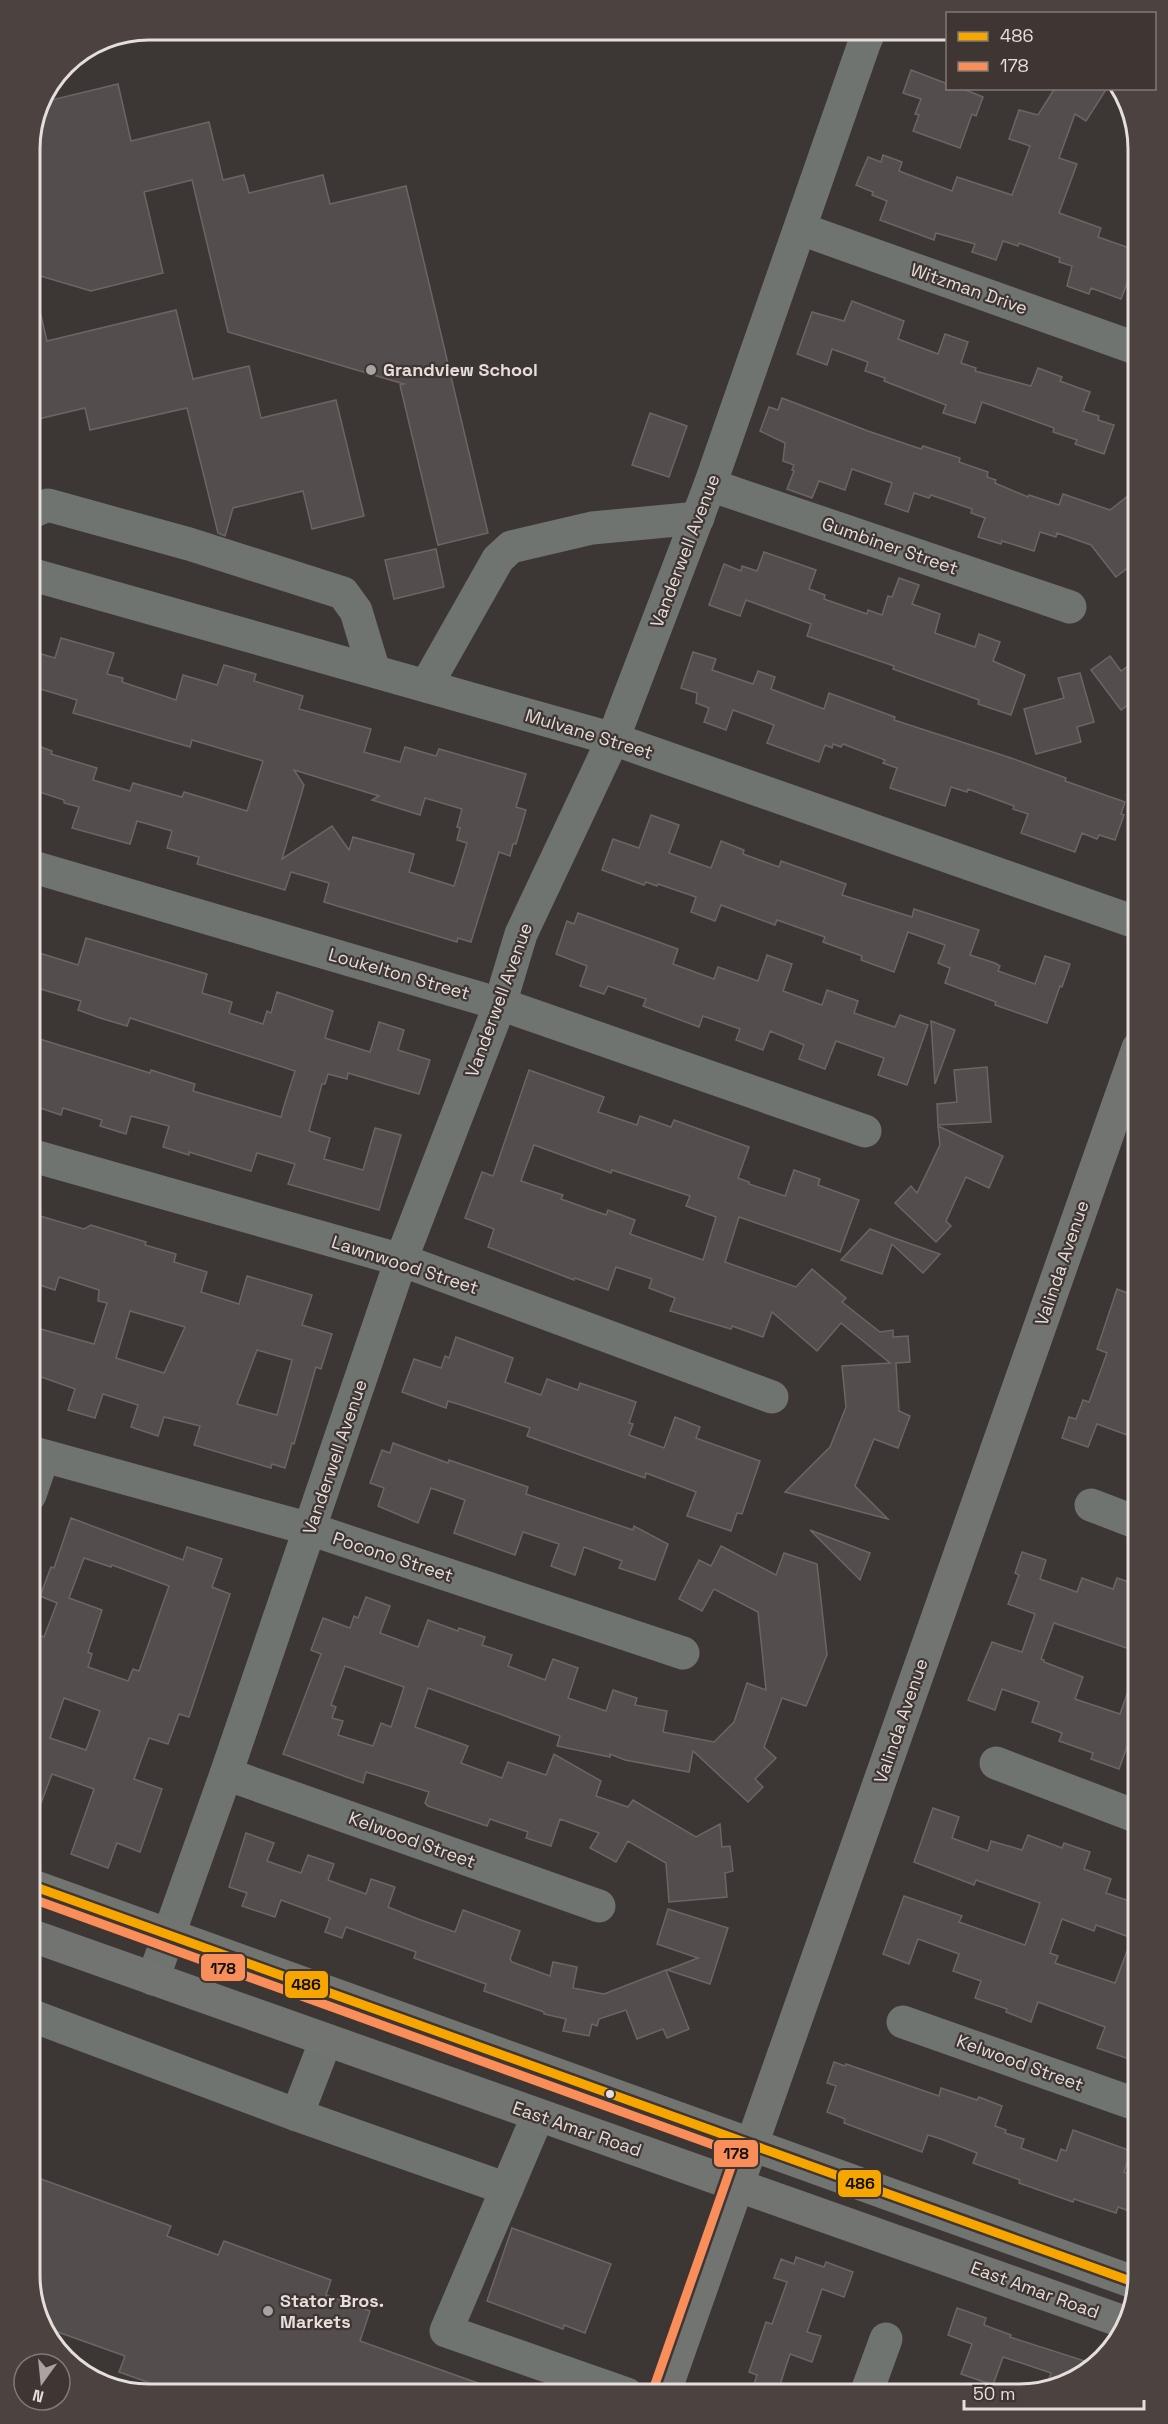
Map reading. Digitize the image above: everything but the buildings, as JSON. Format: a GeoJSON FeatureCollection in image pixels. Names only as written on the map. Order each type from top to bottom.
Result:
{"type":"FeatureCollection","features":[{"type":"Feature","properties":{"kind":"main road","name":"Valinda Avenue"},"geometry":{"type":"LineString","coordinates":[[668,2384],[1128,1076]]}},
{"type":"Feature","properties":{"kind":"main road"},"geometry":{"type":"LineString","coordinates":[[40,1890],[1128,2280]]}},
{"type":"Feature","properties":{"kind":"main road","name":"East Amar Road"},"geometry":{"type":"LineString","coordinates":[[40,1939],[1118,2320]]}},
{"type":"Feature","properties":{"kind":"street","name":"Vanderwell Avenue"},"geometry":{"type":"LineString","coordinates":[[153,1979],[226,1774],[401,1260],[500,1004],[521,934],[613,739],[698,518],[865,41]]}},
{"type":"Feature","properties":{"kind":"street","name":"Witzman Drive"},"geometry":{"type":"LineString","coordinates":[[801,229],[1128,345]]}},
{"type":"Feature","properties":{"kind":"street","name":"Gumbiner Street"},"geometry":{"type":"LineString","coordinates":[[710,485],[1070,608]]}},
{"type":"Feature","properties":{"kind":"street"},"geometry":{"type":"LineString","coordinates":[[41,508],[48,505],[189,544],[343,593],[356,611],[374,671]]}},
{"type":"Feature","properties":{"kind":"street"},"geometry":{"type":"LineString","coordinates":[[426,686],[498,559],[511,547],[592,528],[698,518]]}},
{"type":"Feature","properties":{"kind":"street","name":"Mulvane Street"},"geometry":{"type":"LineString","coordinates":[[41,577],[613,739],[1128,919]]}},
{"type":"Feature","properties":{"kind":"street","name":"Loukelton Street"},"geometry":{"type":"LineString","coordinates":[[41,869],[500,1004],[865,1131]]}},
{"type":"Feature","properties":{"kind":"street","name":"Lawnwood Street"},"geometry":{"type":"LineString","coordinates":[[41,1158],[401,1260],[772,1397]]}},
{"type":"Feature","properties":{"kind":"street","name":"Pocono Street"},"geometry":{"type":"LineString","coordinates":[[40,1456],[310,1529],[683,1653]]}},
{"type":"Feature","properties":{"kind":"street"},"geometry":{"type":"LineString","coordinates":[[1091,1505],[1128,1519]]}},
{"type":"Feature","properties":{"kind":"street"},"geometry":{"type":"LineString","coordinates":[[996,1763],[1128,1812]]}},
{"type":"Feature","properties":{"kind":"street","name":"Kelwood Street"},"geometry":{"type":"LineString","coordinates":[[226,1774],[599,1906]]}},
{"type":"Feature","properties":{"kind":"street"},"geometry":{"type":"LineString","coordinates":[[40,2019],[297,2115],[507,2188]]}},
{"type":"Feature","properties":{"kind":"street","name":"Kelwood Street"},"geometry":{"type":"LineString","coordinates":[[903,2022],[1128,2101]]}},
{"type":"Feature","properties":{"kind":"street"},"geometry":{"type":"LineString","coordinates":[[297,2115],[326,2040]]}},
{"type":"Feature","properties":{"kind":"street"},"geometry":{"type":"LineString","coordinates":[[538,2115],[446,2331],[597,2384]]}},
{"type":"Feature","properties":{"kind":"street"},"geometry":{"type":"LineString","coordinates":[[870,2384],[886,2339]]}},
{"type":"Feature","properties":{"kind":"transit line","name":"486"},"geometry":{"type":"LineString","coordinates":[[40,1889],[1128,2280]]}},
{"type":"Feature","properties":{"kind":"transit line","name":"178"},"geometry":{"type":"LineString","coordinates":[[40,1902],[736,2153],[655,2384]]}},
{"type":"Feature","properties":{"kind":"place","name":"Grandview School"},"geometry":{"type":"Point","coordinates":[371,370]}},
{"type":"Feature","properties":{"kind":"place","name":"Stator Bros. Markets"},"geometry":{"type":"Point","coordinates":[268,2311]}}]}
